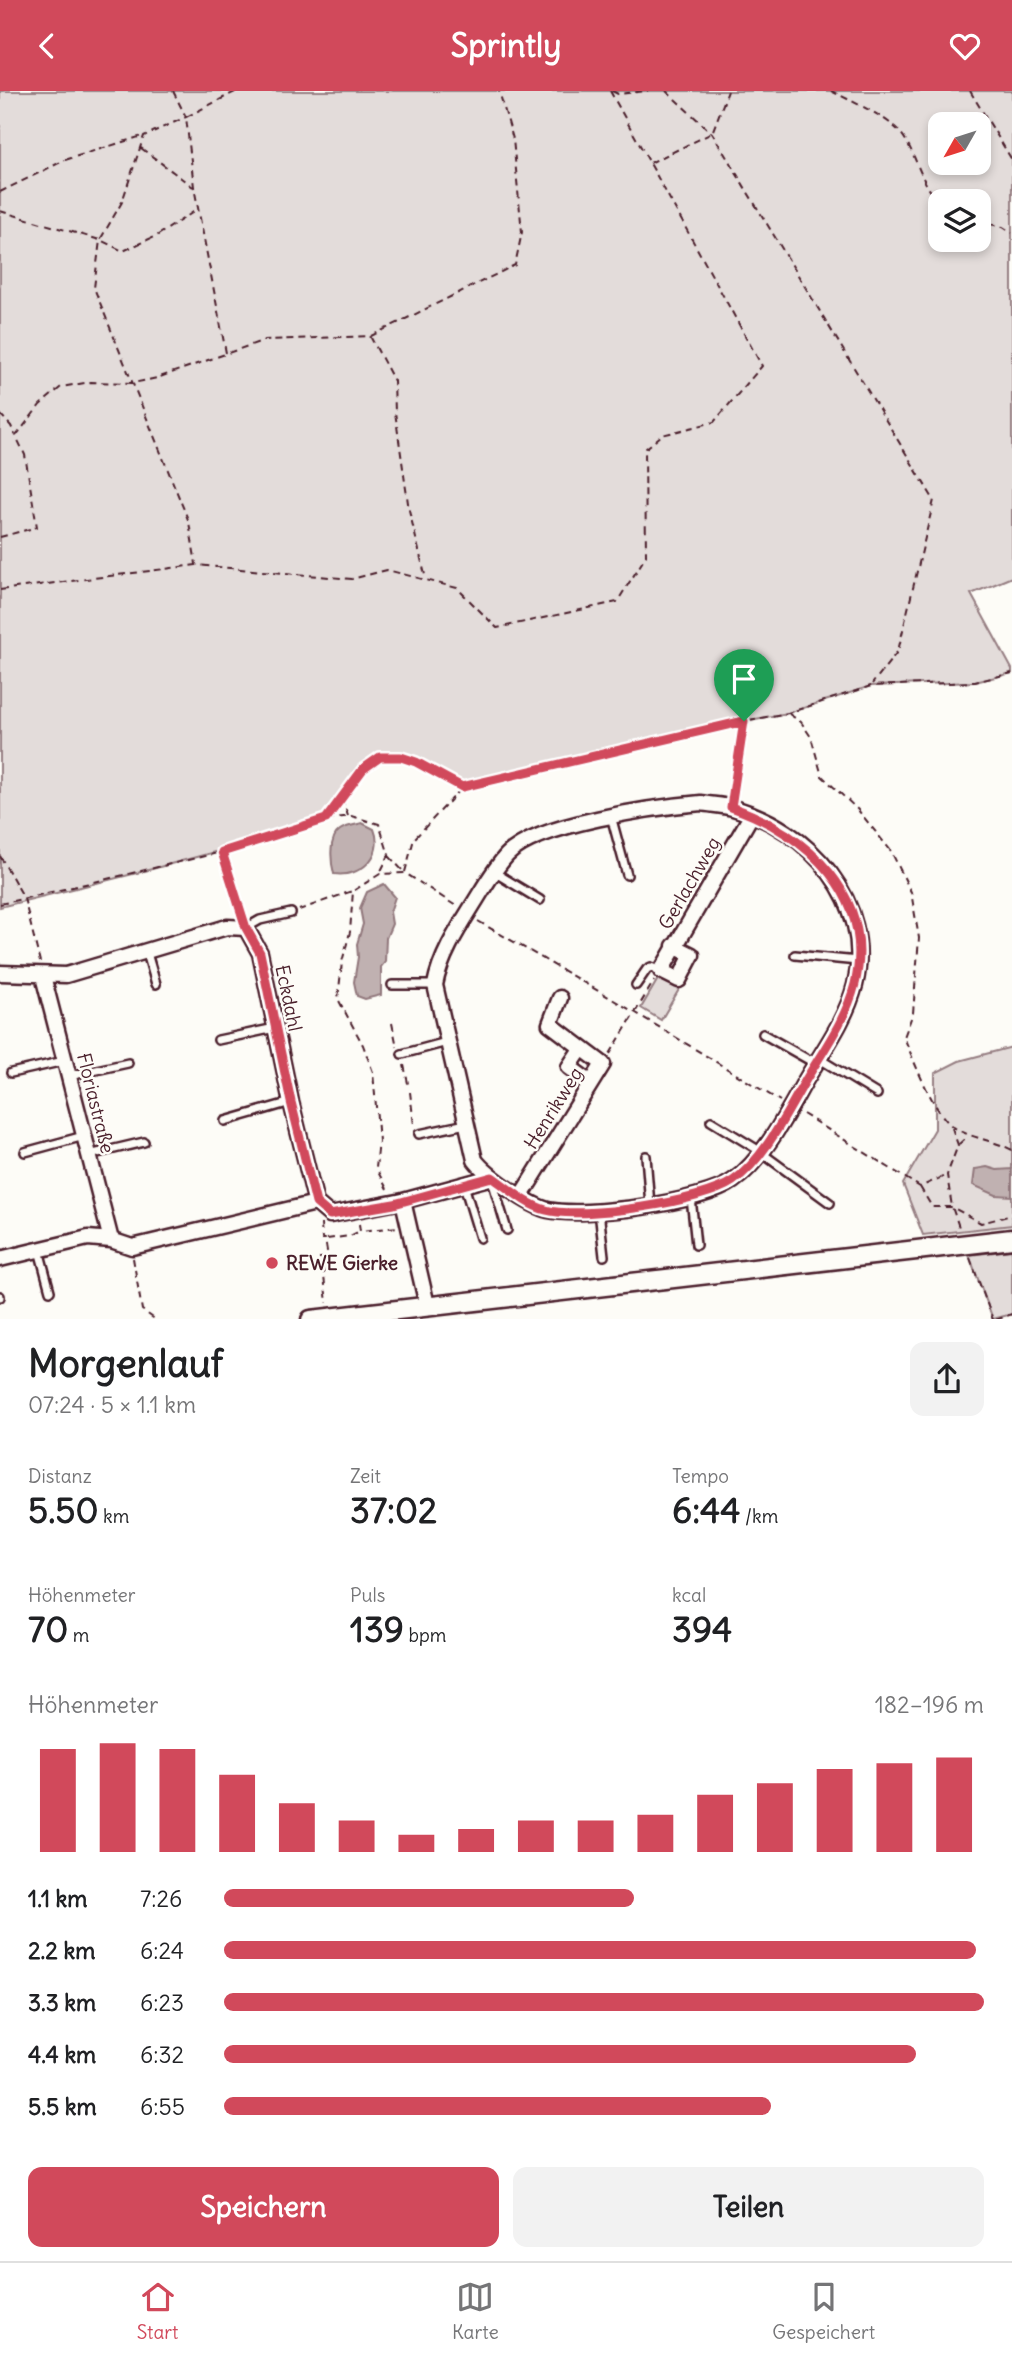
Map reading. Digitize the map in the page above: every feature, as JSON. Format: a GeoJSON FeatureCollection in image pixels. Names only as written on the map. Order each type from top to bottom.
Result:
{"type":"FeatureCollection","features":[{"type":"Feature","properties":{"kind":"street"},"geometry":{"type":"LineString","coordinates":[[701,803],[731,807],[752,814],[790,835],[835,877],[854,918],[858,939],[855,984],[846,1009],[790,1107],[748,1169],[732,1182],[691,1198],[650,1205],[571,1214],[544,1210],[482,1170],[475,1160],[435,985],[439,968],[494,872],[507,855],[535,837],[611,816],[668,806],[701,803]]}},
{"type":"Feature","properties":{"kind":"street","name":"Gerlachweg"},"geometry":{"type":"LineString","coordinates":[[661,971],[752,814]]}},
{"type":"Feature","properties":{"kind":"street"},"geometry":{"type":"LineString","coordinates":[[0,974],[66,975],[227,927],[246,928]]}},
{"type":"Feature","properties":{"kind":"street","name":"Eckdahl"},"geometry":{"type":"LineString","coordinates":[[246,928],[260,953],[291,1102],[316,1203]]}},
{"type":"Feature","properties":{"kind":"street"},"geometry":{"type":"LineString","coordinates":[[661,971],[679,980],[692,955],[674,946]]}},
{"type":"Feature","properties":{"kind":"street","name":"Floriastraße"},"geometry":{"type":"LineString","coordinates":[[43,976],[110,1240]]}},
{"type":"Feature","properties":{"kind":"street","name":"Henrikweg"},"geometry":{"type":"LineString","coordinates":[[521,1196],[603,1064],[550,1024],[560,998]]}},
{"type":"Feature","properties":{"kind":"street"},"geometry":{"type":"LineString","coordinates":[[581,1049],[569,1067],[591,1083]]}},
{"type":"Feature","properties":{"kind":"street"},"geometry":{"type":"LineString","coordinates":[[0,1259],[88,1238],[110,1240],[132,1247],[316,1203],[330,1215],[399,1202],[492,1177]]}},
{"type":"Feature","properties":{"kind":"street"},"geometry":{"type":"LineString","coordinates":[[399,1202],[427,1305]]}},
{"type":"Feature","properties":{"kind":"street"},"geometry":{"type":"LineString","coordinates":[[310,1319],[1012,1239]]}},
{"type":"Feature","properties":{"kind":"lane"},"geometry":{"type":"LineString","coordinates":[[611,816],[627,875]]}},
{"type":"Feature","properties":{"kind":"lane"},"geometry":{"type":"LineString","coordinates":[[494,872],[540,900]]}},
{"type":"Feature","properties":{"kind":"lane"},"geometry":{"type":"LineString","coordinates":[[246,928],[260,920],[291,913]]}},
{"type":"Feature","properties":{"kind":"lane"},"geometry":{"type":"LineString","coordinates":[[147,953],[156,984]]}},
{"type":"Feature","properties":{"kind":"lane"},"geometry":{"type":"LineString","coordinates":[[795,955],[858,961]]}},
{"type":"Feature","properties":{"kind":"lane"},"geometry":{"type":"LineString","coordinates":[[636,985],[647,969],[651,967],[661,971]]}},
{"type":"Feature","properties":{"kind":"lane"},"geometry":{"type":"LineString","coordinates":[[391,985],[435,985]]}},
{"type":"Feature","properties":{"kind":"lane"},"geometry":{"type":"LineString","coordinates":[[218,1039],[275,1028]]}},
{"type":"Feature","properties":{"kind":"lane"},"geometry":{"type":"LineString","coordinates":[[763,1034],[809,1060],[818,1058],[877,1094]]}},
{"type":"Feature","properties":{"kind":"lane"},"geometry":{"type":"LineString","coordinates":[[402,1054],[447,1042]]}},
{"type":"Feature","properties":{"kind":"lane"},"geometry":{"type":"LineString","coordinates":[[11,1073],[65,1061]]}},
{"type":"Feature","properties":{"kind":"lane"},"geometry":{"type":"LineString","coordinates":[[69,1076],[128,1063]]}},
{"type":"Feature","properties":{"kind":"lane"},"geometry":{"type":"LineString","coordinates":[[225,1121],[291,1102]]}},
{"type":"Feature","properties":{"kind":"lane"},"geometry":{"type":"LineString","coordinates":[[711,1121],[760,1152],[830,1203]]}},
{"type":"Feature","properties":{"kind":"lane"},"geometry":{"type":"LineString","coordinates":[[419,1133],[466,1124]]}},
{"type":"Feature","properties":{"kind":"lane"},"geometry":{"type":"LineString","coordinates":[[25,1151],[85,1136]]}},
{"type":"Feature","properties":{"kind":"lane"},"geometry":{"type":"LineString","coordinates":[[89,1155],[144,1142]]}},
{"type":"Feature","properties":{"kind":"lane"},"geometry":{"type":"LineString","coordinates":[[646,1156],[650,1205]]}},
{"type":"Feature","properties":{"kind":"lane"},"geometry":{"type":"LineString","coordinates":[[492,1177],[507,1230]]}},
{"type":"Feature","properties":{"kind":"lane"},"geometry":{"type":"LineString","coordinates":[[464,1184],[480,1237]]}},
{"type":"Feature","properties":{"kind":"lane"},"geometry":{"type":"LineString","coordinates":[[691,1198],[696,1245]]}},
{"type":"Feature","properties":{"kind":"lane"},"geometry":{"type":"LineString","coordinates":[[598,1211],[604,1256]]}},
{"type":"Feature","properties":{"kind":"lane"},"geometry":{"type":"LineString","coordinates":[[39,1250],[50,1291]]}},
{"type":"Feature","properties":{"kind":"path"},"geometry":{"type":"LineString","coordinates":[[173,91],[186,117],[194,187],[226,355]]}},
{"type":"Feature","properties":{"kind":"path"},"geometry":{"type":"LineString","coordinates":[[0,192],[65,160],[144,136],[237,91]]}},
{"type":"Feature","properties":{"kind":"path"},"geometry":{"type":"LineString","coordinates":[[16,436],[40,405],[61,387],[91,382],[133,383],[157,378],[265,340],[370,337],[515,265],[522,232],[521,219],[513,139],[499,91]]}},
{"type":"Feature","properties":{"kind":"path"},"geometry":{"type":"LineString","coordinates":[[611,91],[618,94],[648,91]]}},
{"type":"Feature","properties":{"kind":"path"},"geometry":{"type":"LineString","coordinates":[[0,590],[196,565],[352,579],[387,570],[457,588],[497,628],[617,602],[646,556],[645,449],[662,435],[714,422],[762,366],[611,91]]}},
{"type":"Feature","properties":{"kind":"path"},"geometry":{"type":"LineString","coordinates":[[666,91],[712,133],[934,500],[898,651],[871,686]]}},
{"type":"Feature","properties":{"kind":"path"},"geometry":{"type":"LineString","coordinates":[[650,163],[712,133],[728,91]]}},
{"type":"Feature","properties":{"kind":"path"},"geometry":{"type":"LineString","coordinates":[[831,91],[898,130],[914,155],[929,189]]}},
{"type":"Feature","properties":{"kind":"path"},"geometry":{"type":"LineString","coordinates":[[971,91],[1012,160]]}},
{"type":"Feature","properties":{"kind":"path"},"geometry":{"type":"LineString","coordinates":[[144,136],[122,202],[100,240],[94,288],[189,522],[196,565]]}},
{"type":"Feature","properties":{"kind":"path"},"geometry":{"type":"LineString","coordinates":[[140,147],[194,187]]}},
{"type":"Feature","properties":{"kind":"path"},"geometry":{"type":"LineString","coordinates":[[0,211],[100,240],[123,251],[158,235],[198,209]]}},
{"type":"Feature","properties":{"kind":"path"},"geometry":{"type":"LineString","coordinates":[[991,224],[1012,233]]}},
{"type":"Feature","properties":{"kind":"path"},"geometry":{"type":"LineString","coordinates":[[370,337],[394,381],[395,412],[409,510],[426,580]]}},
{"type":"Feature","properties":{"kind":"path"},"geometry":{"type":"LineString","coordinates":[[0,414],[11,426],[25,456],[37,527],[0,537]]}},
{"type":"Feature","properties":{"kind":"path"},"geometry":{"type":"LineString","coordinates":[[405,873],[414,839],[462,787],[788,713],[871,686],[975,682],[1012,673]]}},
{"type":"Feature","properties":{"kind":"path"},"geometry":{"type":"LineString","coordinates":[[788,713],[800,722],[811,737],[822,776],[858,810],[891,851],[911,892],[919,938],[913,1013],[904,1037],[919,1074],[952,1127],[958,1145]]}},
{"type":"Feature","properties":{"kind":"path"},"geometry":{"type":"LineString","coordinates":[[731,807],[744,721]]}},
{"type":"Feature","properties":{"kind":"path"},"geometry":{"type":"LineString","coordinates":[[326,819],[363,769],[380,757],[401,757],[416,762],[462,787]]}},
{"type":"Feature","properties":{"kind":"path"},"geometry":{"type":"LineString","coordinates":[[342,797],[348,816]]}},
{"type":"Feature","properties":{"kind":"path"},"geometry":{"type":"LineString","coordinates":[[0,904],[222,852],[326,819],[348,816],[379,824],[388,856],[405,873],[468,914],[636,1013],[920,1187],[932,1207],[952,1207],[981,1223],[1012,1215]]}},
{"type":"Feature","properties":{"kind":"path"},"geometry":{"type":"LineString","coordinates":[[222,852],[246,928]]}},
{"type":"Feature","properties":{"kind":"path"},"geometry":{"type":"LineString","coordinates":[[0,856],[24,898],[43,976]]}},
{"type":"Feature","properties":{"kind":"path"},"geometry":{"type":"LineString","coordinates":[[380,874],[388,856]]}},
{"type":"Feature","properties":{"kind":"path"},"geometry":{"type":"LineString","coordinates":[[291,913],[345,895],[380,874],[405,873]]}},
{"type":"Feature","properties":{"kind":"path"},"geometry":{"type":"LineString","coordinates":[[353,891],[350,932],[342,962],[338,999],[363,1045],[373,1072],[379,1141],[376,1168],[399,1202]]}},
{"type":"Feature","properties":{"kind":"path"},"geometry":{"type":"LineString","coordinates":[[345,895],[351,903]]}},
{"type":"Feature","properties":{"kind":"path"},"geometry":{"type":"LineString","coordinates":[[603,1064],[661,971]]}},
{"type":"Feature","properties":{"kind":"path"},"geometry":{"type":"LineString","coordinates":[[393,1023],[414,1109],[416,1134],[419,1133]]}},
{"type":"Feature","properties":{"kind":"path"},"geometry":{"type":"LineString","coordinates":[[952,1127],[1000,1143],[1012,1150]]}},
{"type":"Feature","properties":{"kind":"path"},"geometry":{"type":"LineString","coordinates":[[970,1135],[958,1145],[947,1175],[952,1207],[994,1319],[1012,1314]]}},
{"type":"Feature","properties":{"kind":"path"},"geometry":{"type":"LineString","coordinates":[[920,1187],[947,1175]]}},
{"type":"Feature","properties":{"kind":"path"},"geometry":{"type":"LineString","coordinates":[[358,1217],[360,1231]]}},
{"type":"Feature","properties":{"kind":"path"},"geometry":{"type":"LineString","coordinates":[[323,1220],[320,1229],[322,1239],[392,1228]]}},
{"type":"Feature","properties":{"kind":"path"},"geometry":{"type":"LineString","coordinates":[[326,1239],[328,1257],[320,1258],[327,1303]]}},
{"type":"Feature","properties":{"kind":"path"},"geometry":{"type":"LineString","coordinates":[[132,1247],[142,1310],[156,1319]]}},
{"type":"Feature","properties":{"kind":"shaded area"},"geometry":{"type":"Polygon","coordinates":[[[0,91],[1012,91],[1012,577],[971,594],[1012,673],[975,682],[871,686],[788,713],[462,787],[433,769],[409,759],[387,756],[377,759],[364,769],[337,804],[319,821],[303,828],[0,907],[0,91]]]}},
{"type":"Feature","properties":{"kind":"shaded area"},"geometry":{"type":"Polygon","coordinates":[[[362,823],[374,829],[377,839],[373,856],[361,869],[334,874],[331,851],[336,834],[345,827],[362,823]]]}},
{"type":"Feature","properties":{"kind":"shaded area"},"geometry":{"type":"Polygon","coordinates":[[[384,884],[395,897],[390,912],[392,924],[386,938],[385,962],[381,967],[381,995],[365,999],[357,996],[354,982],[357,944],[363,924],[360,908],[367,892],[384,884]]]}},
{"type":"Feature","properties":{"kind":"shaded area"},"geometry":{"type":"Polygon","coordinates":[[[661,974],[681,986],[661,1020],[641,1008],[661,974]]]}},
{"type":"Feature","properties":{"kind":"shaded area"},"geometry":{"type":"Polygon","coordinates":[[[1012,1047],[1012,1225],[923,1235],[903,1184],[935,1129],[935,1073],[959,1061],[1012,1047]]]}},
{"type":"Feature","properties":{"kind":"shaded area"},"geometry":{"type":"Polygon","coordinates":[[[987,1167],[997,1170],[1012,1169],[1012,1196],[996,1195],[973,1185],[975,1169],[987,1167]]]}},
{"type":"Feature","properties":{"kind":"shaded area"},"geometry":{"type":"Polygon","coordinates":[[[1012,1250],[1012,1314],[993,1319],[969,1255],[1012,1250]]]}},
{"type":"Feature","properties":{"kind":"place","name":"REWE Gierke"},"geometry":{"type":"Point","coordinates":[272,1263]}},
{"type":"Feature","properties":{"kind":"route"},"geometry":{"type":"LineString","coordinates":[[744,721],[731,807],[752,814],[790,835],[819,860],[835,877],[854,918],[858,939],[855,984],[841,1020],[779,1126],[748,1169],[715,1191],[691,1198],[571,1214],[544,1210],[492,1177],[394,1204],[330,1215],[316,1203],[291,1102],[260,953],[246,928],[222,852],[326,819],[363,769],[380,757],[401,757],[416,762],[462,787],[744,721]]}}]}
